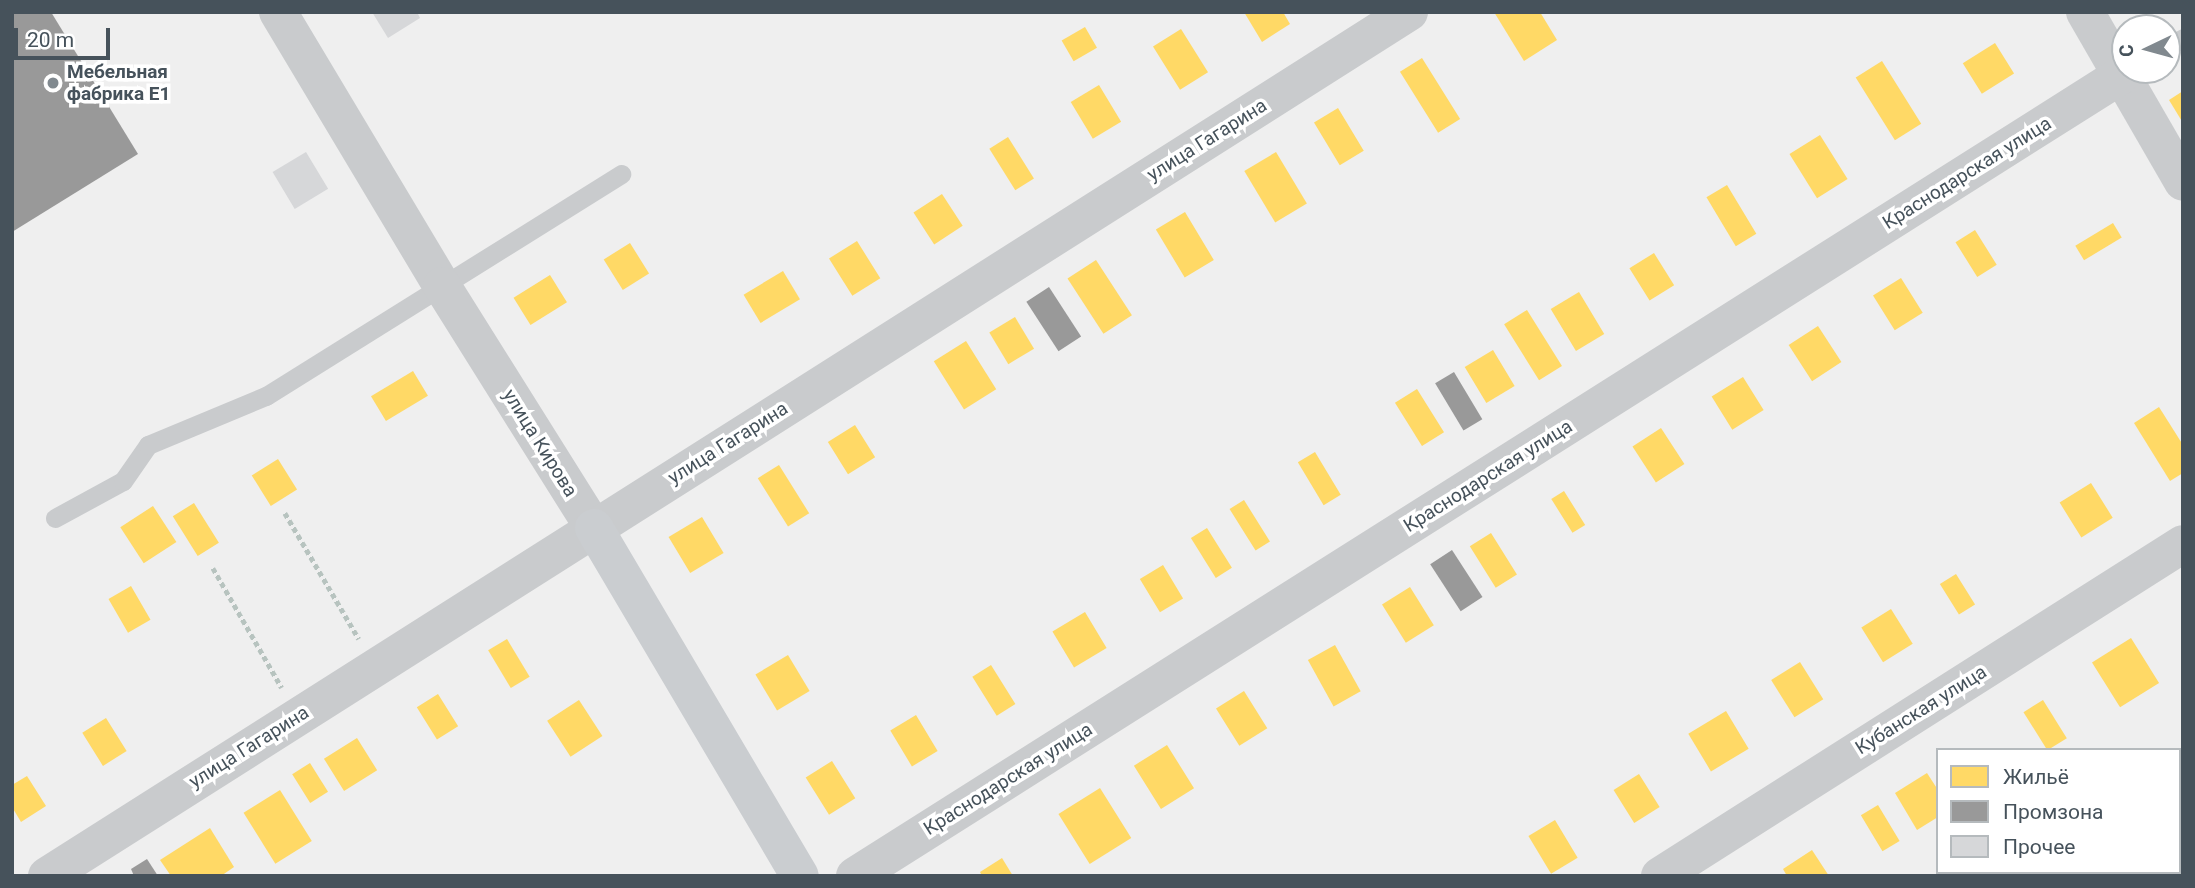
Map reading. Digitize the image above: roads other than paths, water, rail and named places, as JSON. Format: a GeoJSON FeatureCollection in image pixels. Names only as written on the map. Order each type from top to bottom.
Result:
{"type":"FeatureCollection","features":[{"type":"Feature","properties":{"kind":"street","name":"улица Кирова"},"geometry":{"type":"LineString","coordinates":[[278,12],[442,286],[594,528],[800,876]]}},
{"type":"Feature","properties":{"kind":"street","name":"улица Гагарина"},"geometry":{"type":"LineString","coordinates":[[47,876],[1409,12]]}},
{"type":"Feature","properties":{"kind":"street"},"geometry":{"type":"LineString","coordinates":[[2085,12],[2111,52]]}},
{"type":"Feature","properties":{"kind":"street","name":"Краснодарская улица"},"geometry":{"type":"LineString","coordinates":[[855,876],[2111,82]]}},
{"type":"Feature","properties":{"kind":"street"},"geometry":{"type":"LineString","coordinates":[[2131,84],[2183,182]]}},
{"type":"Feature","properties":{"kind":"street","name":"Кубанская улица"},"geometry":{"type":"LineString","coordinates":[[1660,876],[2183,544]]}},
{"type":"Feature","properties":{"kind":"lane"},"geometry":{"type":"LineString","coordinates":[[55,518],[123,481],[148,446],[266,396],[621,174]]}},
{"type":"Feature","properties":{"kind":"place","name":"Мебельная фабрика Е1"},"geometry":{"type":"Point","coordinates":[53,83]}}]}
